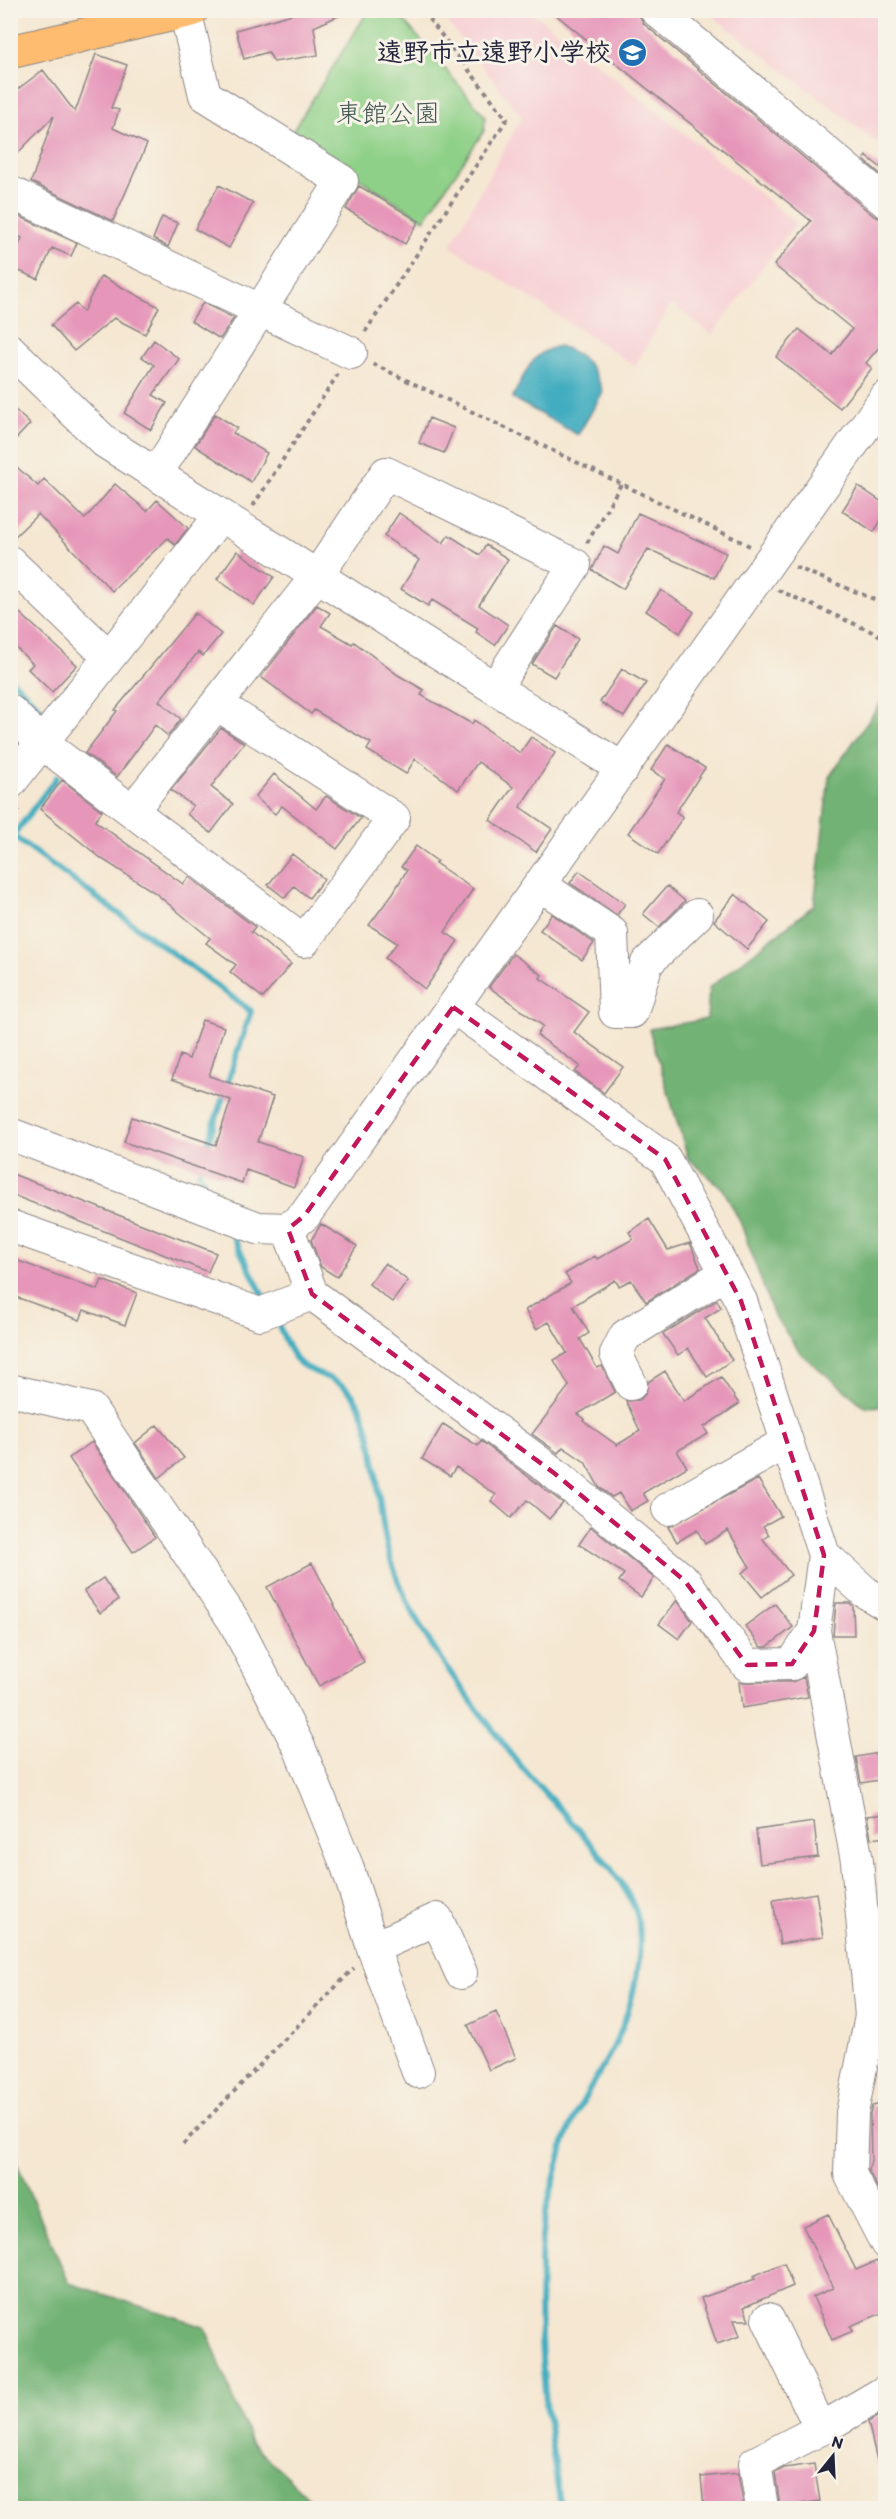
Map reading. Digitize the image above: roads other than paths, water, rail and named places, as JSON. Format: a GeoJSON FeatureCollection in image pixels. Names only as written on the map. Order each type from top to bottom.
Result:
{"type":"FeatureCollection","features":[{"type":"Feature","properties":{"kind":"main road"},"geometry":{"type":"LineString","coordinates":[[10,52],[188,11]]}},
{"type":"Feature","properties":{"kind":"street"},"geometry":{"type":"LineString","coordinates":[[656,10],[885,202]]}},
{"type":"Feature","properties":{"kind":"street"},"geometry":{"type":"LineString","coordinates":[[156,474],[342,182],[205,95],[188,11]]}},
{"type":"Feature","properties":{"kind":"street"},"geometry":{"type":"LineString","coordinates":[[10,192],[351,354]]}},
{"type":"Feature","properties":{"kind":"street"},"geometry":{"type":"LineString","coordinates":[[13,356],[105,442],[622,769]]}},
{"type":"Feature","properties":{"kind":"street"},"geometry":{"type":"LineString","coordinates":[[10,1134],[258,1228],[288,1229],[305,1215],[885,398]]}},
{"type":"Feature","properties":{"kind":"street"},"geometry":{"type":"LineString","coordinates":[[132,811],[317,576],[386,473],[575,565],[495,688]]}},
{"type":"Feature","properties":{"kind":"street"},"geometry":{"type":"LineString","coordinates":[[18,792],[42,742],[109,657],[231,521]]}},
{"type":"Feature","properties":{"kind":"street"},"geometry":{"type":"LineString","coordinates":[[10,562],[109,657]]}},
{"type":"Feature","properties":{"kind":"street"},"geometry":{"type":"LineString","coordinates":[[10,711],[42,742],[304,941],[394,818],[217,704]]}},
{"type":"Feature","properties":{"kind":"street"},"geometry":{"type":"LineString","coordinates":[[540,885],[612,933],[615,1012],[632,1012],[647,963],[697,915]]}},
{"type":"Feature","properties":{"kind":"street"},"geometry":{"type":"LineString","coordinates":[[453,1007],[665,1159],[741,1301],[824,1555],[814,1631],[857,1861],[872,2016],[852,2113],[850,2174],[885,2243]]}},
{"type":"Feature","properties":{"kind":"street"},"geometry":{"type":"LineString","coordinates":[[10,1226],[260,1314],[312,1294]]}},
{"type":"Feature","properties":{"kind":"street"},"geometry":{"type":"LineString","coordinates":[[288,1229],[312,1294],[554,1473],[685,1581],[747,1665],[792,1664],[814,1631]]}},
{"type":"Feature","properties":{"kind":"street"},"geometry":{"type":"LineString","coordinates":[[631,1384],[616,1354],[625,1336],[726,1273]]}},
{"type":"Feature","properties":{"kind":"street"},"geometry":{"type":"LineString","coordinates":[[10,1390],[91,1409],[234,1621],[299,1747],[347,1866],[373,1948],[418,2072]]}},
{"type":"Feature","properties":{"kind":"street"},"geometry":{"type":"LineString","coordinates":[[668,1509],[787,1442]]}},
{"type":"Feature","properties":{"kind":"street"},"geometry":{"type":"LineString","coordinates":[[824,1555],[865,1592],[885,1605]]}},
{"type":"Feature","properties":{"kind":"street"},"geometry":{"type":"LineString","coordinates":[[373,1948],[437,1919],[461,1973]]}},
{"type":"Feature","properties":{"kind":"street"},"geometry":{"type":"LineString","coordinates":[[768,2319],[821,2429]]}},
{"type":"Feature","properties":{"kind":"street"},"geometry":{"type":"LineString","coordinates":[[762,2508],[755,2463],[821,2429],[885,2391]]}},
{"type":"Feature","properties":{"kind":"water"},"geometry":{"type":"Polygon","coordinates":[[[559,346],[576,353],[587,363],[603,392],[578,435],[512,398],[535,359],[541,353],[559,346]]]}},
{"type":"Feature","properties":{"kind":"waterway"},"geometry":{"type":"LineString","coordinates":[[10,678],[43,711]]}},
{"type":"Feature","properties":{"kind":"waterway"},"geometry":{"type":"LineString","coordinates":[[57,777],[13,836],[251,1011],[206,1149]]}},
{"type":"Feature","properties":{"kind":"waterway"},"geometry":{"type":"LineString","coordinates":[[202,1162],[199,1173],[209,1191]]}},
{"type":"Feature","properties":{"kind":"waterway"},"geometry":{"type":"LineString","coordinates":[[233,1237],[267,1303]]}},
{"type":"Feature","properties":{"kind":"waterway"},"geometry":{"type":"LineString","coordinates":[[275,1317],[289,1349],[297,1360],[345,1387],[356,1400],[369,1432],[388,1550],[397,1579],[424,1633],[512,1755],[586,1838],[622,1884],[634,1906],[639,1925],[639,1956],[630,2005],[613,2048],[566,2137],[551,2189],[543,2228],[540,2305],[542,2363],[561,2508]]}},
{"type":"Feature","properties":{"kind":"place","name":"遠野市立遠野小学校"},"geometry":{"type":"Point","coordinates":[632,52]}},
{"type":"Feature","properties":{"kind":"park label","name":"東館公園"},"geometry":{"type":"Point","coordinates":[388,113]}}]}
